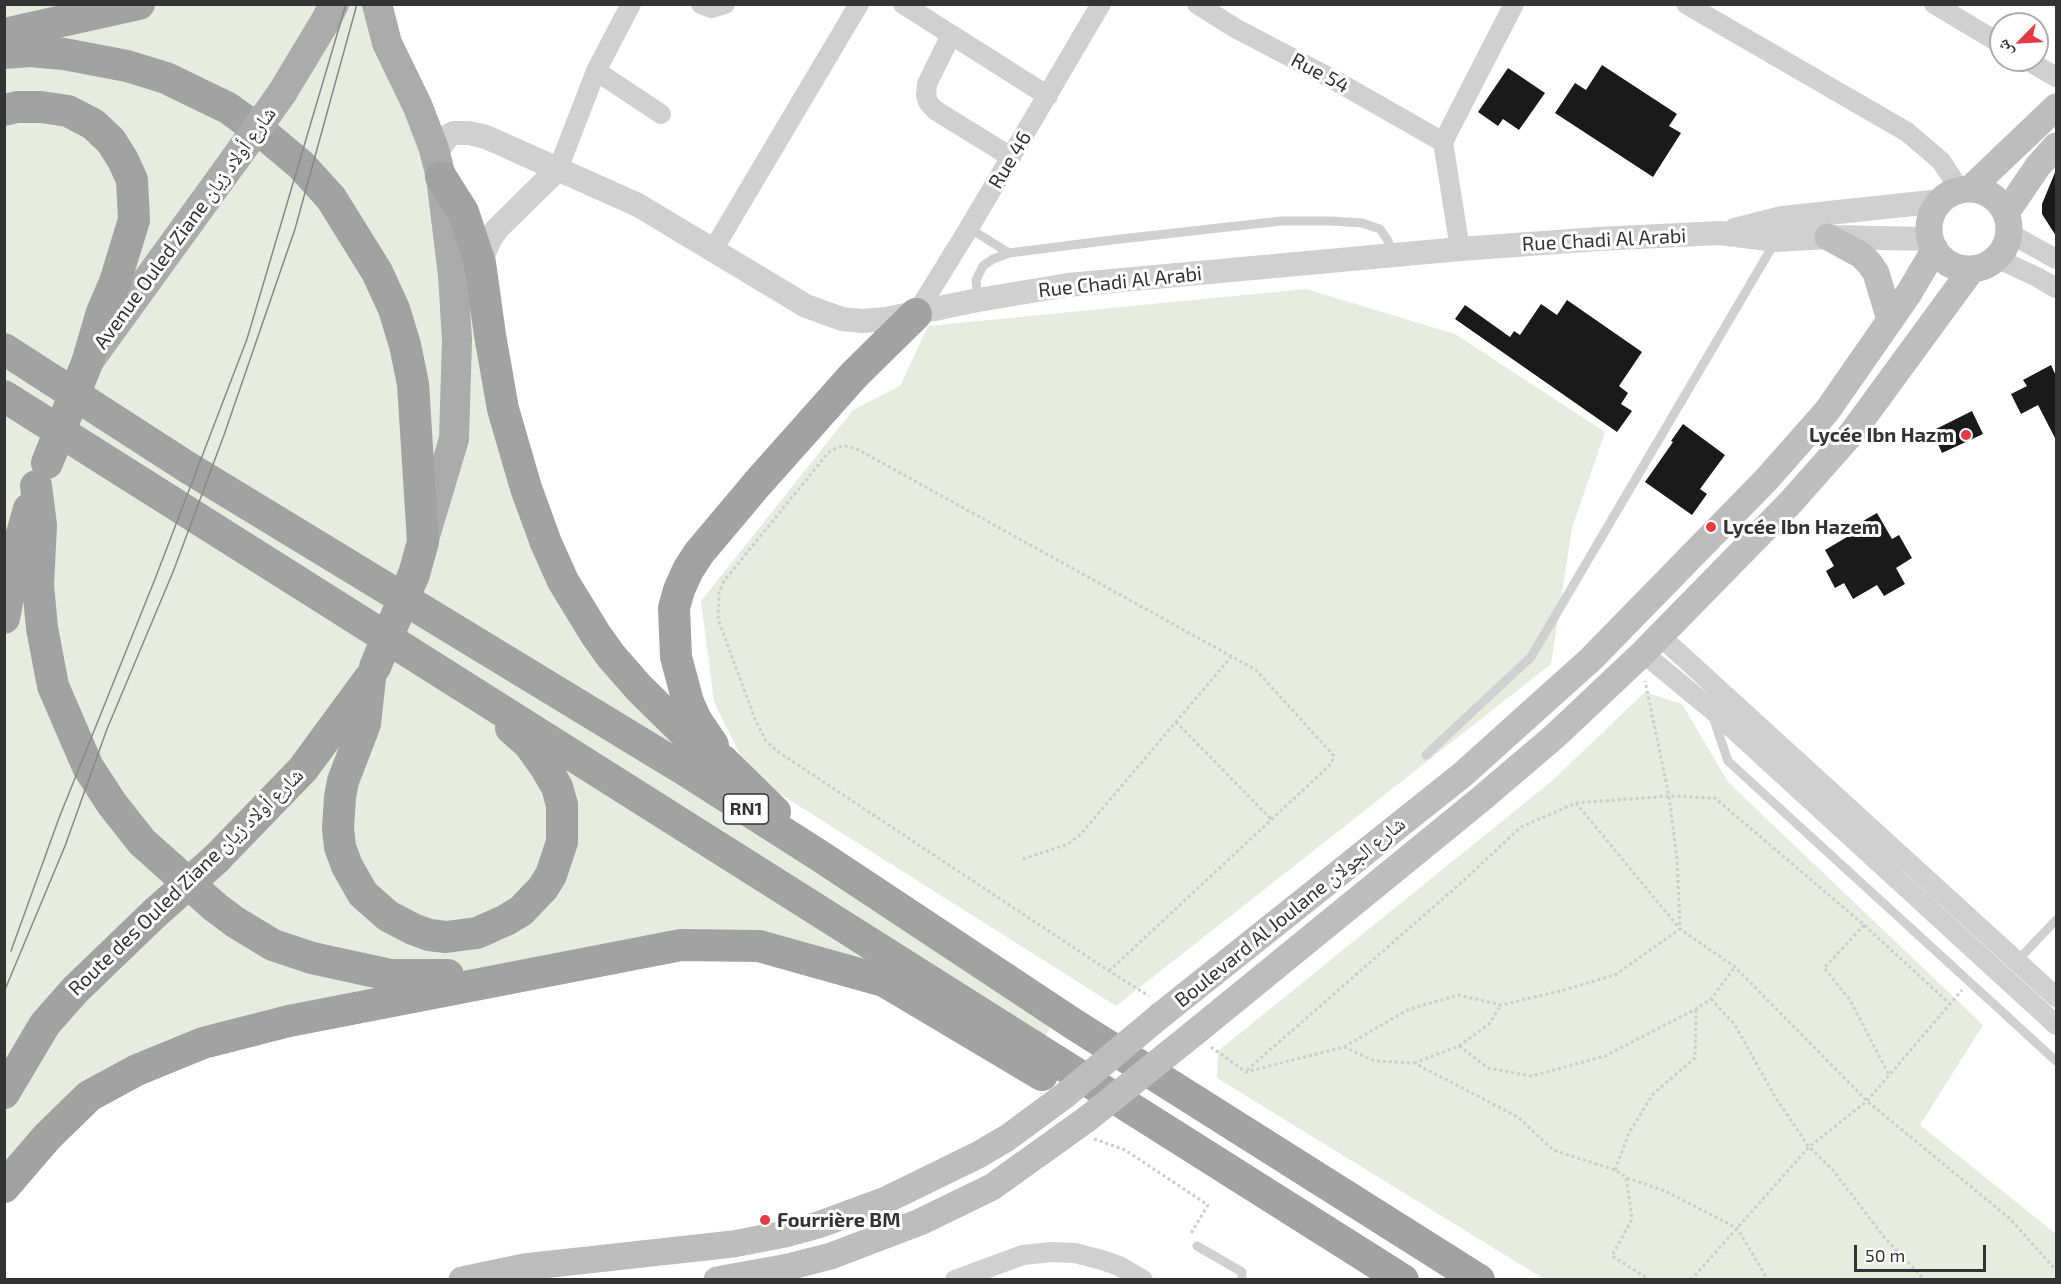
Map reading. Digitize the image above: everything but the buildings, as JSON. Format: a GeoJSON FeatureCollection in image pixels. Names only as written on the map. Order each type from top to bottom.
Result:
{"type":"FeatureCollection","features":[{"type":"Feature","properties":{"kind":"highway"},"geometry":{"type":"LineString","coordinates":[[4,34],[139,4]]}},
{"type":"Feature","properties":{"kind":"highway","name":"Route des Ouled Ziane شارع أولاد زيان"},"geometry":{"type":"LineString","coordinates":[[4,53],[30,51],[75,56],[127,66],[166,78],[228,108],[264,134],[301,165],[331,198],[377,272],[394,309],[405,345],[413,384],[423,542],[414,574],[373,672],[303,769],[216,858],[75,990],[45,1024],[4,1093]]}},
{"type":"Feature","properties":{"kind":"highway"},"geometry":{"type":"LineString","coordinates":[[4,110],[17,107],[41,107],[68,111],[93,124],[111,141],[132,180],[134,220],[87,363],[41,475],[17,551],[4,618]]}},
{"type":"Feature","properties":{"kind":"highway"},"geometry":{"type":"LineString","coordinates":[[438,166],[463,213],[480,262],[503,409],[526,488],[546,543],[576,605],[617,662],[690,738],[723,761],[820,856]]}},
{"type":"Feature","properties":{"kind":"highway"},"geometry":{"type":"LineString","coordinates":[[723,761],[696,720],[681,679],[674,629],[679,590],[699,553],[757,484],[854,375],[916,314]]}},
{"type":"Feature","properties":{"kind":"highway","name":"RN1"},"geometry":{"type":"LineString","coordinates":[[4,350],[187,467],[674,764],[820,856],[1072,1023],[1479,1280]]}},
{"type":"Feature","properties":{"kind":"highway","name":"RN1"},"geometry":{"type":"LineString","coordinates":[[4,396],[1403,1280]]}},
{"type":"Feature","properties":{"kind":"highway"},"geometry":{"type":"LineString","coordinates":[[41,475],[38,585],[42,628],[53,686],[88,767],[100,786],[142,842],[173,871],[235,922],[273,945],[312,958],[390,975],[442,975],[572,964]]}},
{"type":"Feature","properties":{"kind":"highway"},"geometry":{"type":"LineString","coordinates":[[373,672],[365,724],[343,781],[338,828],[340,847],[353,879],[375,906],[398,923],[429,934],[446,937],[477,933],[521,911],[543,888],[551,875],[562,842],[563,827],[562,805],[556,787],[529,744],[456,680]]}},
{"type":"Feature","properties":{"kind":"highway"},"geometry":{"type":"LineString","coordinates":[[4,1187],[47,1137],[89,1096],[137,1070],[203,1043],[290,1021],[572,964],[681,945],[759,946],[884,981],[1258,1200],[1321,1229]]}},
{"type":"Feature","properties":{"kind":"main road","name":"Avenue Ouled Ziane شارع أولاد زيان"},"geometry":{"type":"LineString","coordinates":[[87,363],[282,93],[334,4]]}},
{"type":"Feature","properties":{"kind":"main road"},"geometry":{"type":"LineString","coordinates":[[377,4],[387,44],[418,107],[438,166],[453,275],[457,340],[454,439],[423,542]]}},
{"type":"Feature","properties":{"kind":"main road"},"geometry":{"type":"LineString","coordinates":[[2056,107],[1957,193],[1931,219],[1933,244],[1942,258],[1961,268],[1984,263],[2005,247],[2007,223],[2021,188],[2056,146]]}},
{"type":"Feature","properties":{"kind":"main road"},"geometry":{"type":"LineString","coordinates":[[1957,193],[1981,191],[1992,195],[2007,223]]}},
{"type":"Feature","properties":{"kind":"main road"},"geometry":{"type":"LineString","coordinates":[[1828,237],[1861,255],[1870,264],[1880,282],[1890,320]]}},
{"type":"Feature","properties":{"kind":"main road","name":"Boulevard Al Joulane شارع الجولان"},"geometry":{"type":"LineString","coordinates":[[462,1280],[524,1266],[744,1242],[818,1225],[886,1200],[968,1161],[1007,1138],[1064,1096],[1156,1006],[1462,775],[1591,659],[1766,480],[1845,387],[1890,320],[1933,244]]}},
{"type":"Feature","properties":{"kind":"main road","name":"Boulevard Al Joulane شارع الجولان"},"geometry":{"type":"LineString","coordinates":[[717,1280],[788,1267],[852,1249],[920,1222],[992,1187],[1088,1128],[1201,1039],[1555,736],[1645,650],[1790,503],[1852,433],[1984,263]]}},
{"type":"Feature","properties":{"kind":"street"},"geometry":{"type":"LineString","coordinates":[[480,262],[497,229],[558,169],[596,71],[631,4]]}},
{"type":"Feature","properties":{"kind":"street"},"geometry":{"type":"LineString","coordinates":[[701,4],[712,8],[725,4]]}},
{"type":"Feature","properties":{"kind":"street"},"geometry":{"type":"LineString","coordinates":[[713,250],[859,4]]}},
{"type":"Feature","properties":{"kind":"street"},"geometry":{"type":"LineString","coordinates":[[903,4],[1048,96]]}},
{"type":"Feature","properties":{"kind":"street","name":"Rue 46"},"geometry":{"type":"LineString","coordinates":[[916,314],[1101,4]]}},
{"type":"Feature","properties":{"kind":"street","name":"Rue 54"},"geometry":{"type":"LineString","coordinates":[[1197,4],[1235,28],[1336,81],[1443,142]]}},
{"type":"Feature","properties":{"kind":"street"},"geometry":{"type":"LineString","coordinates":[[1460,249],[1443,142],[1514,4]]}},
{"type":"Feature","properties":{"kind":"street"},"geometry":{"type":"LineString","coordinates":[[1686,4],[1907,132],[1941,160],[1957,193]]}},
{"type":"Feature","properties":{"kind":"street"},"geometry":{"type":"LineString","coordinates":[[1934,4],[1989,37]]}},
{"type":"Feature","properties":{"kind":"street"},"geometry":{"type":"LineString","coordinates":[[951,35],[927,84],[928,102],[935,110],[1011,157]]}},
{"type":"Feature","properties":{"kind":"street"},"geometry":{"type":"LineString","coordinates":[[596,71],[661,114]]}},
{"type":"Feature","properties":{"kind":"street","name":"Rue Chadi Al Arabi"},"geometry":{"type":"LineString","coordinates":[[438,166],[447,136],[469,133],[500,143],[638,205],[806,306],[842,319],[862,321],[916,314],[978,300],[1068,285],[1460,249],[1598,239],[1720,233],[1776,240],[1828,237],[1933,244]]}},
{"type":"Feature","properties":{"kind":"street","name":"Rue Chadi Al Arabi"},"geometry":{"type":"LineString","coordinates":[[1720,233],[1782,218],[1957,193]]}},
{"type":"Feature","properties":{"kind":"street"},"geometry":{"type":"LineString","coordinates":[[2007,223],[2056,259]]}},
{"type":"Feature","properties":{"kind":"street"},"geometry":{"type":"LineString","coordinates":[[1984,263],[2056,288]]}},
{"type":"Feature","properties":{"kind":"street"},"geometry":{"type":"LineString","coordinates":[[1645,650],[2056,1025]]}},
{"type":"Feature","properties":{"kind":"street"},"geometry":{"type":"LineString","coordinates":[[1645,650],[2024,967],[2056,997]]}},
{"type":"Feature","properties":{"kind":"street"},"geometry":{"type":"LineString","coordinates":[[2012,985],[2024,967]]}},
{"type":"Feature","properties":{"kind":"street"},"geometry":{"type":"LineString","coordinates":[[955,1280],[1023,1255],[1052,1252],[1076,1253],[1102,1260],[1119,1266],[1143,1280]]}},
{"type":"Feature","properties":{"kind":"lane"},"geometry":{"type":"LineString","coordinates":[[978,300],[976,280],[983,266],[1009,253],[1281,221],[1362,223],[1380,229],[1388,239],[1394,256]]}},
{"type":"Feature","properties":{"kind":"lane"},"geometry":{"type":"LineString","coordinates":[[969,228],[1009,253]]}},
{"type":"Feature","properties":{"kind":"lane"},"geometry":{"type":"LineString","coordinates":[[1426,755],[1531,657],[1776,240]]}},
{"type":"Feature","properties":{"kind":"lane"},"geometry":{"type":"LineString","coordinates":[[1711,709],[1728,761],[2056,1061]]}},
{"type":"Feature","properties":{"kind":"lane"},"geometry":{"type":"LineString","coordinates":[[2024,967],[2056,920]]}},
{"type":"Feature","properties":{"kind":"lane"},"geometry":{"type":"LineString","coordinates":[[1197,1246],[1242,1272],[1242,1280]]}},
{"type":"Feature","properties":{"kind":"path"},"geometry":{"type":"LineString","coordinates":[[1109,971],[1331,764],[1334,756],[1256,670],[867,454],[845,446],[828,453],[724,581],[719,593],[718,619],[755,719],[766,741],[777,751],[1109,971],[1156,1006]]}},
{"type":"Feature","properties":{"kind":"path"},"geometry":{"type":"LineString","coordinates":[[1645,650],[1647,684],[1669,796],[1677,858],[1680,928]]}},
{"type":"Feature","properties":{"kind":"path"},"geometry":{"type":"LineString","coordinates":[[1023,859],[1068,844],[1080,835],[1231,657]]}},
{"type":"Feature","properties":{"kind":"path"},"geometry":{"type":"LineString","coordinates":[[1176,722],[1271,820]]}},
{"type":"Feature","properties":{"kind":"path"},"geometry":{"type":"LineString","coordinates":[[1246,1072],[1462,882],[1521,827],[1576,803],[1669,796],[1715,798],[1864,925],[1950,1004]]}},
{"type":"Feature","properties":{"kind":"path"},"geometry":{"type":"LineString","coordinates":[[1576,803],[1680,928],[1734,968],[1867,1101],[2009,1218],[2056,1270]]}},
{"type":"Feature","properties":{"kind":"path"},"geometry":{"type":"LineString","coordinates":[[1864,925],[1824,968],[1850,1000],[1889,1075]]}},
{"type":"Feature","properties":{"kind":"path"},"geometry":{"type":"LineString","coordinates":[[1246,1072],[1344,1047],[1409,1009],[1459,995],[1501,1005],[1560,992],[1615,975],[1680,928]]}},
{"type":"Feature","properties":{"kind":"path"},"geometry":{"type":"LineString","coordinates":[[1459,1046],[1488,1068],[1531,1076],[1605,1056],[1712,999],[1734,968]]}},
{"type":"Feature","properties":{"kind":"path"},"geometry":{"type":"LineString","coordinates":[[1691,1280],[1809,1147],[1867,1101],[1969,982]]}},
{"type":"Feature","properties":{"kind":"path"},"geometry":{"type":"LineString","coordinates":[[1712,999],[1735,1025],[1774,1095],[1809,1147],[1832,1169],[1884,1236],[1925,1280]]}},
{"type":"Feature","properties":{"kind":"path"},"geometry":{"type":"LineString","coordinates":[[1344,1047],[1375,1061],[1414,1063],[1459,1046],[1489,1024],[1501,1005]]}},
{"type":"Feature","properties":{"kind":"path"},"geometry":{"type":"LineString","coordinates":[[1615,1170],[1629,1133],[1653,1094],[1695,1058],[1696,1009]]}},
{"type":"Feature","properties":{"kind":"path"},"geometry":{"type":"LineString","coordinates":[[1201,1039],[1246,1072]]}},
{"type":"Feature","properties":{"kind":"path"},"geometry":{"type":"LineString","coordinates":[[1414,1063],[1518,1118],[1553,1150],[1615,1170],[1626,1177],[1665,1191],[1737,1228],[1768,1280]]}},
{"type":"Feature","properties":{"kind":"path"},"geometry":{"type":"LineString","coordinates":[[1088,1128],[1208,1204],[1188,1239],[1197,1246]]}},
{"type":"Feature","properties":{"kind":"path"},"geometry":{"type":"LineString","coordinates":[[1626,1177],[1632,1219],[1612,1256],[1650,1280]]}},
{"type":"Feature","properties":{"kind":"shaded area"},"geometry":{"type":"Polygon","coordinates":[[[5,5],[370,5],[417,125],[559,593],[728,786],[1060,1012],[1024,1069],[833,960],[669,955],[162,1058],[5,1178],[5,5]]]}},
{"type":"Feature","properties":{"kind":"shaded area"},"geometry":{"type":"Polygon","coordinates":[[[1306,289],[1455,334],[1605,432],[1572,528],[1551,664],[1116,1006],[750,775],[714,702],[701,601],[853,410],[900,386],[928,326],[1306,289]]]}},
{"type":"Feature","properties":{"kind":"shaded area"},"geometry":{"type":"Polygon","coordinates":[[[1645,692],[1682,704],[1728,782],[1983,1025],[1920,1125],[2056,1234],[2056,1279],[1544,1279],[1217,1078],[1218,1051],[1553,780],[1645,692]]]}},
{"type":"Feature","properties":{"kind":"tram line"},"geometry":{"type":"LineString","coordinates":[[11,951],[59,818],[155,579],[247,339],[346,4]]}},
{"type":"Feature","properties":{"kind":"tram line"},"geometry":{"type":"LineString","coordinates":[[4,992],[65,846],[107,729],[173,572],[224,435],[295,229],[357,4]]}},
{"type":"Feature","properties":{"kind":"place","name":"Lycée Ibn Hazm"},"geometry":{"type":"Point","coordinates":[1966,435]}},
{"type":"Feature","properties":{"kind":"place","name":"Lycée Ibn Hazem"},"geometry":{"type":"Point","coordinates":[1711,527]}},
{"type":"Feature","properties":{"kind":"place","name":"Fourrière BM"},"geometry":{"type":"Point","coordinates":[765,1220]}}]}
